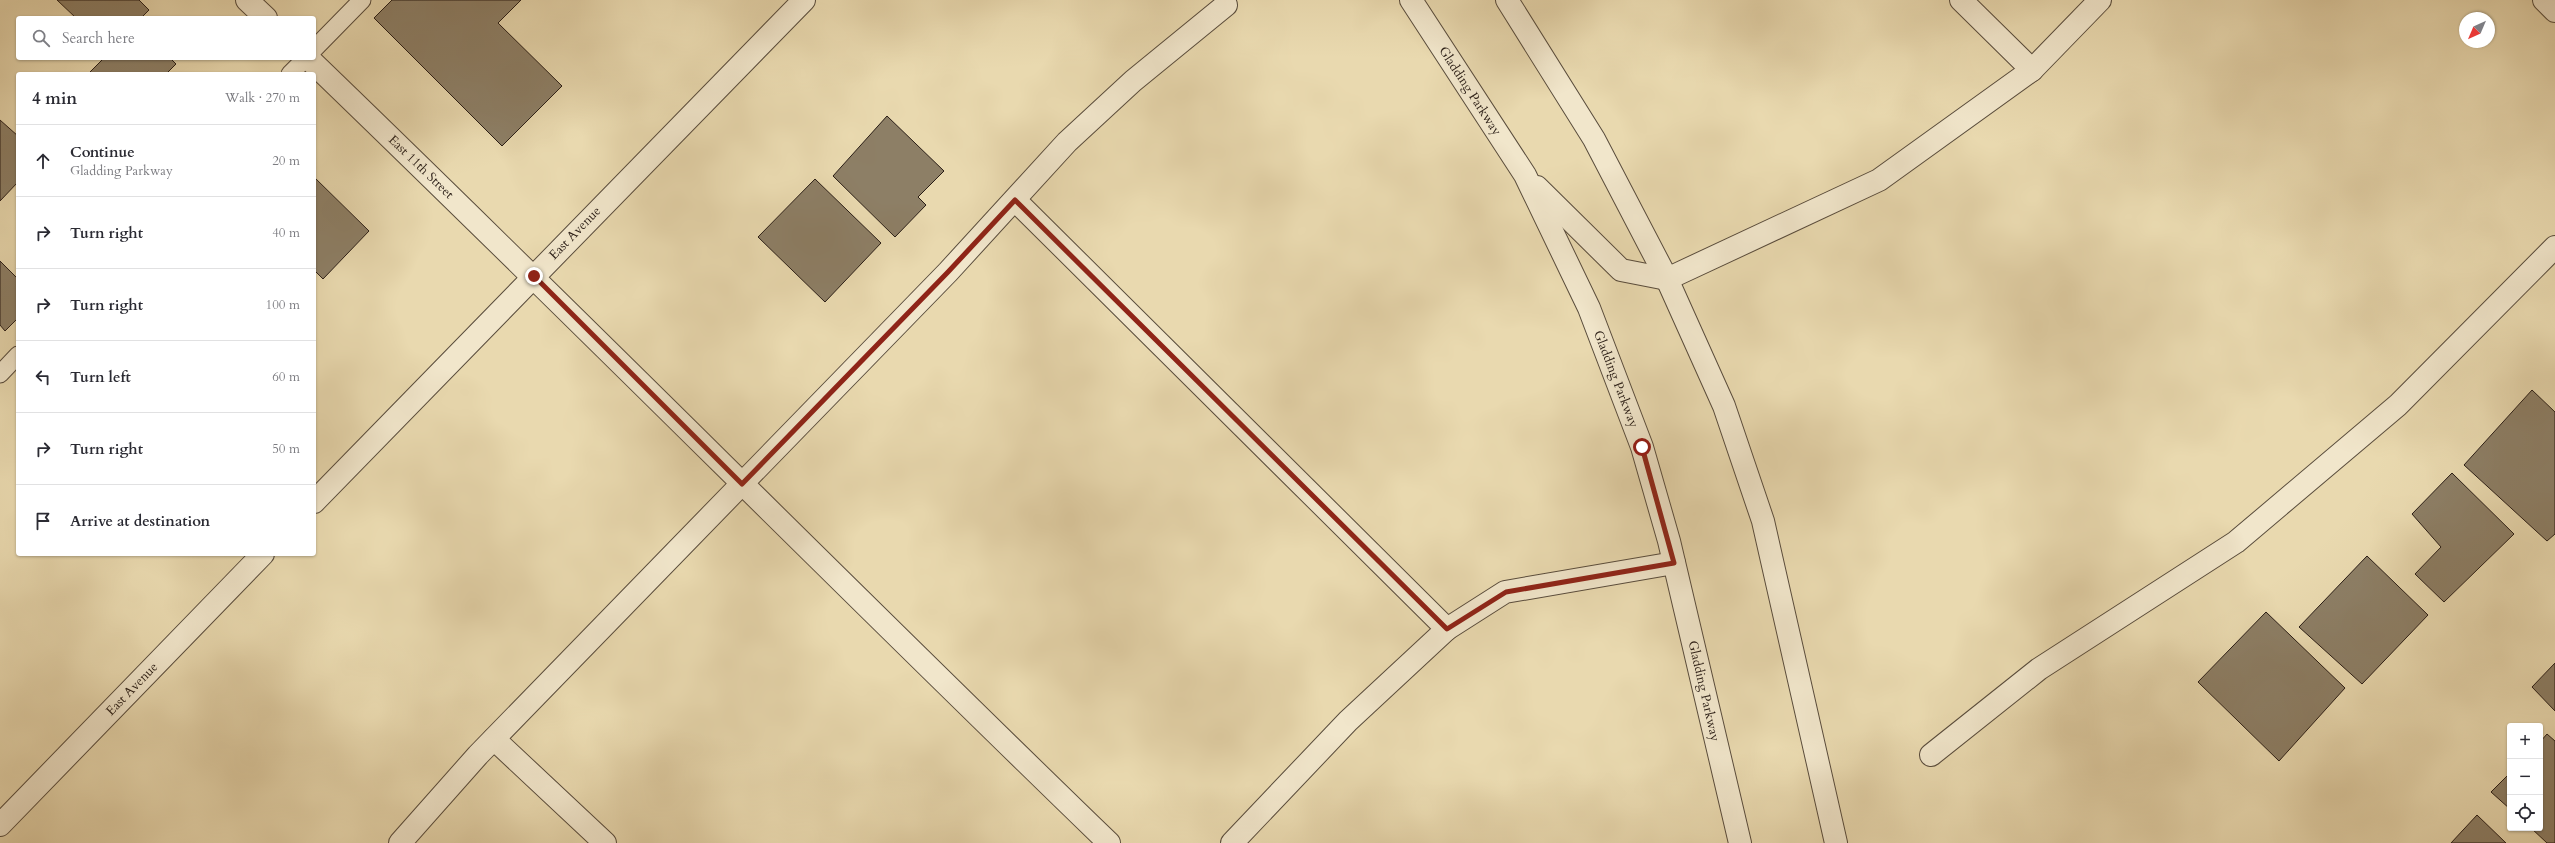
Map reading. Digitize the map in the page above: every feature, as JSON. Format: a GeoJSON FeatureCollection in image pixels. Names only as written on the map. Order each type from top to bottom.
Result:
{"type":"FeatureCollection","features":[{"type":"Feature","properties":{"kind":"street"},"geometry":{"type":"LineString","coordinates":[[247,0],[264,16]]}},
{"type":"Feature","properties":{"kind":"street","name":"East Avenue"},"geometry":{"type":"LineString","coordinates":[[316,500],[804,0]]}},
{"type":"Feature","properties":{"kind":"street","name":"Gladding Parkway"},"geometry":{"type":"LineString","coordinates":[[1411,0],[1525,175],[1592,315],[1642,447],[1674,563],[1740,843]]}},
{"type":"Feature","properties":{"kind":"street"},"geometry":{"type":"LineString","coordinates":[[1507,0],[1594,139],[1667,279],[1724,406],[1763,521],[1836,843]]}},
{"type":"Feature","properties":{"kind":"street"},"geometry":{"type":"LineString","coordinates":[[1961,0],[2032,70]]}},
{"type":"Feature","properties":{"kind":"street"},"geometry":{"type":"LineString","coordinates":[[1525,175],[1621,270],[1667,279],[1879,180],[2032,70],[2100,0]]}},
{"type":"Feature","properties":{"kind":"street"},"geometry":{"type":"LineString","coordinates":[[2544,0],[2555,11]]}},
{"type":"Feature","properties":{"kind":"street"},"geometry":{"type":"LineString","coordinates":[[400,843],[494,739],[948,272],[1067,142],[1133,82],[1226,5]]}},
{"type":"Feature","properties":{"kind":"street","name":"East 11th Street"},"geometry":{"type":"LineString","coordinates":[[309,60],[534,276],[742,484],[1109,843]]}},
{"type":"Feature","properties":{"kind":"street"},"geometry":{"type":"LineString","coordinates":[[1015,200],[1447,629]]}},
{"type":"Feature","properties":{"kind":"street"},"geometry":{"type":"LineString","coordinates":[[1931,755],[2039,669],[2236,542],[2398,405],[2555,247]]}},
{"type":"Feature","properties":{"kind":"street","name":"East Avenue"},"geometry":{"type":"LineString","coordinates":[[0,825],[261,556]]}},
{"type":"Feature","properties":{"kind":"street"},"geometry":{"type":"LineString","coordinates":[[1232,843],[1348,721],[1447,629],[1506,592],[1674,563]]}},
{"type":"Feature","properties":{"kind":"street"},"geometry":{"type":"LineString","coordinates":[[494,739],[605,843]]}},
{"type":"Feature","properties":{"kind":"lane"},"geometry":{"type":"LineString","coordinates":[[316,47],[362,0]]}},
{"type":"Feature","properties":{"kind":"lane"},"geometry":{"type":"LineString","coordinates":[[292,72],[305,60]]}},
{"type":"Feature","properties":{"kind":"lane"},"geometry":{"type":"LineString","coordinates":[[0,374],[16,357]]}},
{"type":"Feature","properties":{"kind":"building"},"geometry":{"type":"Polygon","coordinates":[[[57,0],[139,0],[149,10],[143,16],[74,16],[57,0]]]}},
{"type":"Feature","properties":{"kind":"building"},"geometry":{"type":"Polygon","coordinates":[[[392,0],[521,0],[498,23],[562,86],[502,146],[374,18],[392,0]]]}},
{"type":"Feature","properties":{"kind":"building"},"geometry":{"type":"Polygon","coordinates":[[[102,60],[172,60],[176,64],[168,72],[90,72],[102,60]]]}},
{"type":"Feature","properties":{"kind":"building"},"geometry":{"type":"Polygon","coordinates":[[[887,116],[944,171],[918,197],[926,205],[895,237],[833,176],[887,116]]]}},
{"type":"Feature","properties":{"kind":"building"},"geometry":{"type":"Polygon","coordinates":[[[0,120],[16,134],[16,184],[0,201],[0,120]]]}},
{"type":"Feature","properties":{"kind":"building"},"geometry":{"type":"Polygon","coordinates":[[[316,179],[369,231],[323,279],[316,272],[316,179]]]}},
{"type":"Feature","properties":{"kind":"building"},"geometry":{"type":"Polygon","coordinates":[[[815,179],[881,243],[825,302],[758,237],[815,179]]]}},
{"type":"Feature","properties":{"kind":"building"},"geometry":{"type":"Polygon","coordinates":[[[0,261],[16,277],[16,320],[5,331],[0,325],[0,261]]]}},
{"type":"Feature","properties":{"kind":"building"},"geometry":{"type":"Polygon","coordinates":[[[2532,390],[2555,412],[2555,534],[2547,541],[2464,465],[2532,390]]]}},
{"type":"Feature","properties":{"kind":"building"},"geometry":{"type":"Polygon","coordinates":[[[2452,473],[2514,534],[2444,602],[2415,574],[2441,547],[2412,514],[2452,473]]]}},
{"type":"Feature","properties":{"kind":"building"},"geometry":{"type":"Polygon","coordinates":[[[2367,556],[2428,615],[2362,684],[2299,627],[2367,556]]]}},
{"type":"Feature","properties":{"kind":"building"},"geometry":{"type":"Polygon","coordinates":[[[2266,612],[2345,688],[2279,761],[2198,682],[2266,612]]]}},
{"type":"Feature","properties":{"kind":"building"},"geometry":{"type":"Polygon","coordinates":[[[2555,663],[2555,711],[2532,687],[2555,663]]]}},
{"type":"Feature","properties":{"kind":"building"},"geometry":{"type":"Polygon","coordinates":[[[2547,734],[2555,741],[2555,843],[2547,843],[2534,831],[2543,831],[2543,739],[2547,734]]]}},
{"type":"Feature","properties":{"kind":"building"},"geometry":{"type":"Polygon","coordinates":[[[2507,776],[2507,806],[2491,792],[2507,776]]]}},
{"type":"Feature","properties":{"kind":"building"},"geometry":{"type":"Polygon","coordinates":[[[2477,815],[2506,843],[2451,843],[2477,815]]]}},
{"type":"Feature","properties":{"kind":"route"},"geometry":{"type":"LineString","coordinates":[[534,276],[742,484],[948,272],[1015,200],[1447,629],[1506,592],[1674,563],[1642,447]]}}]}
